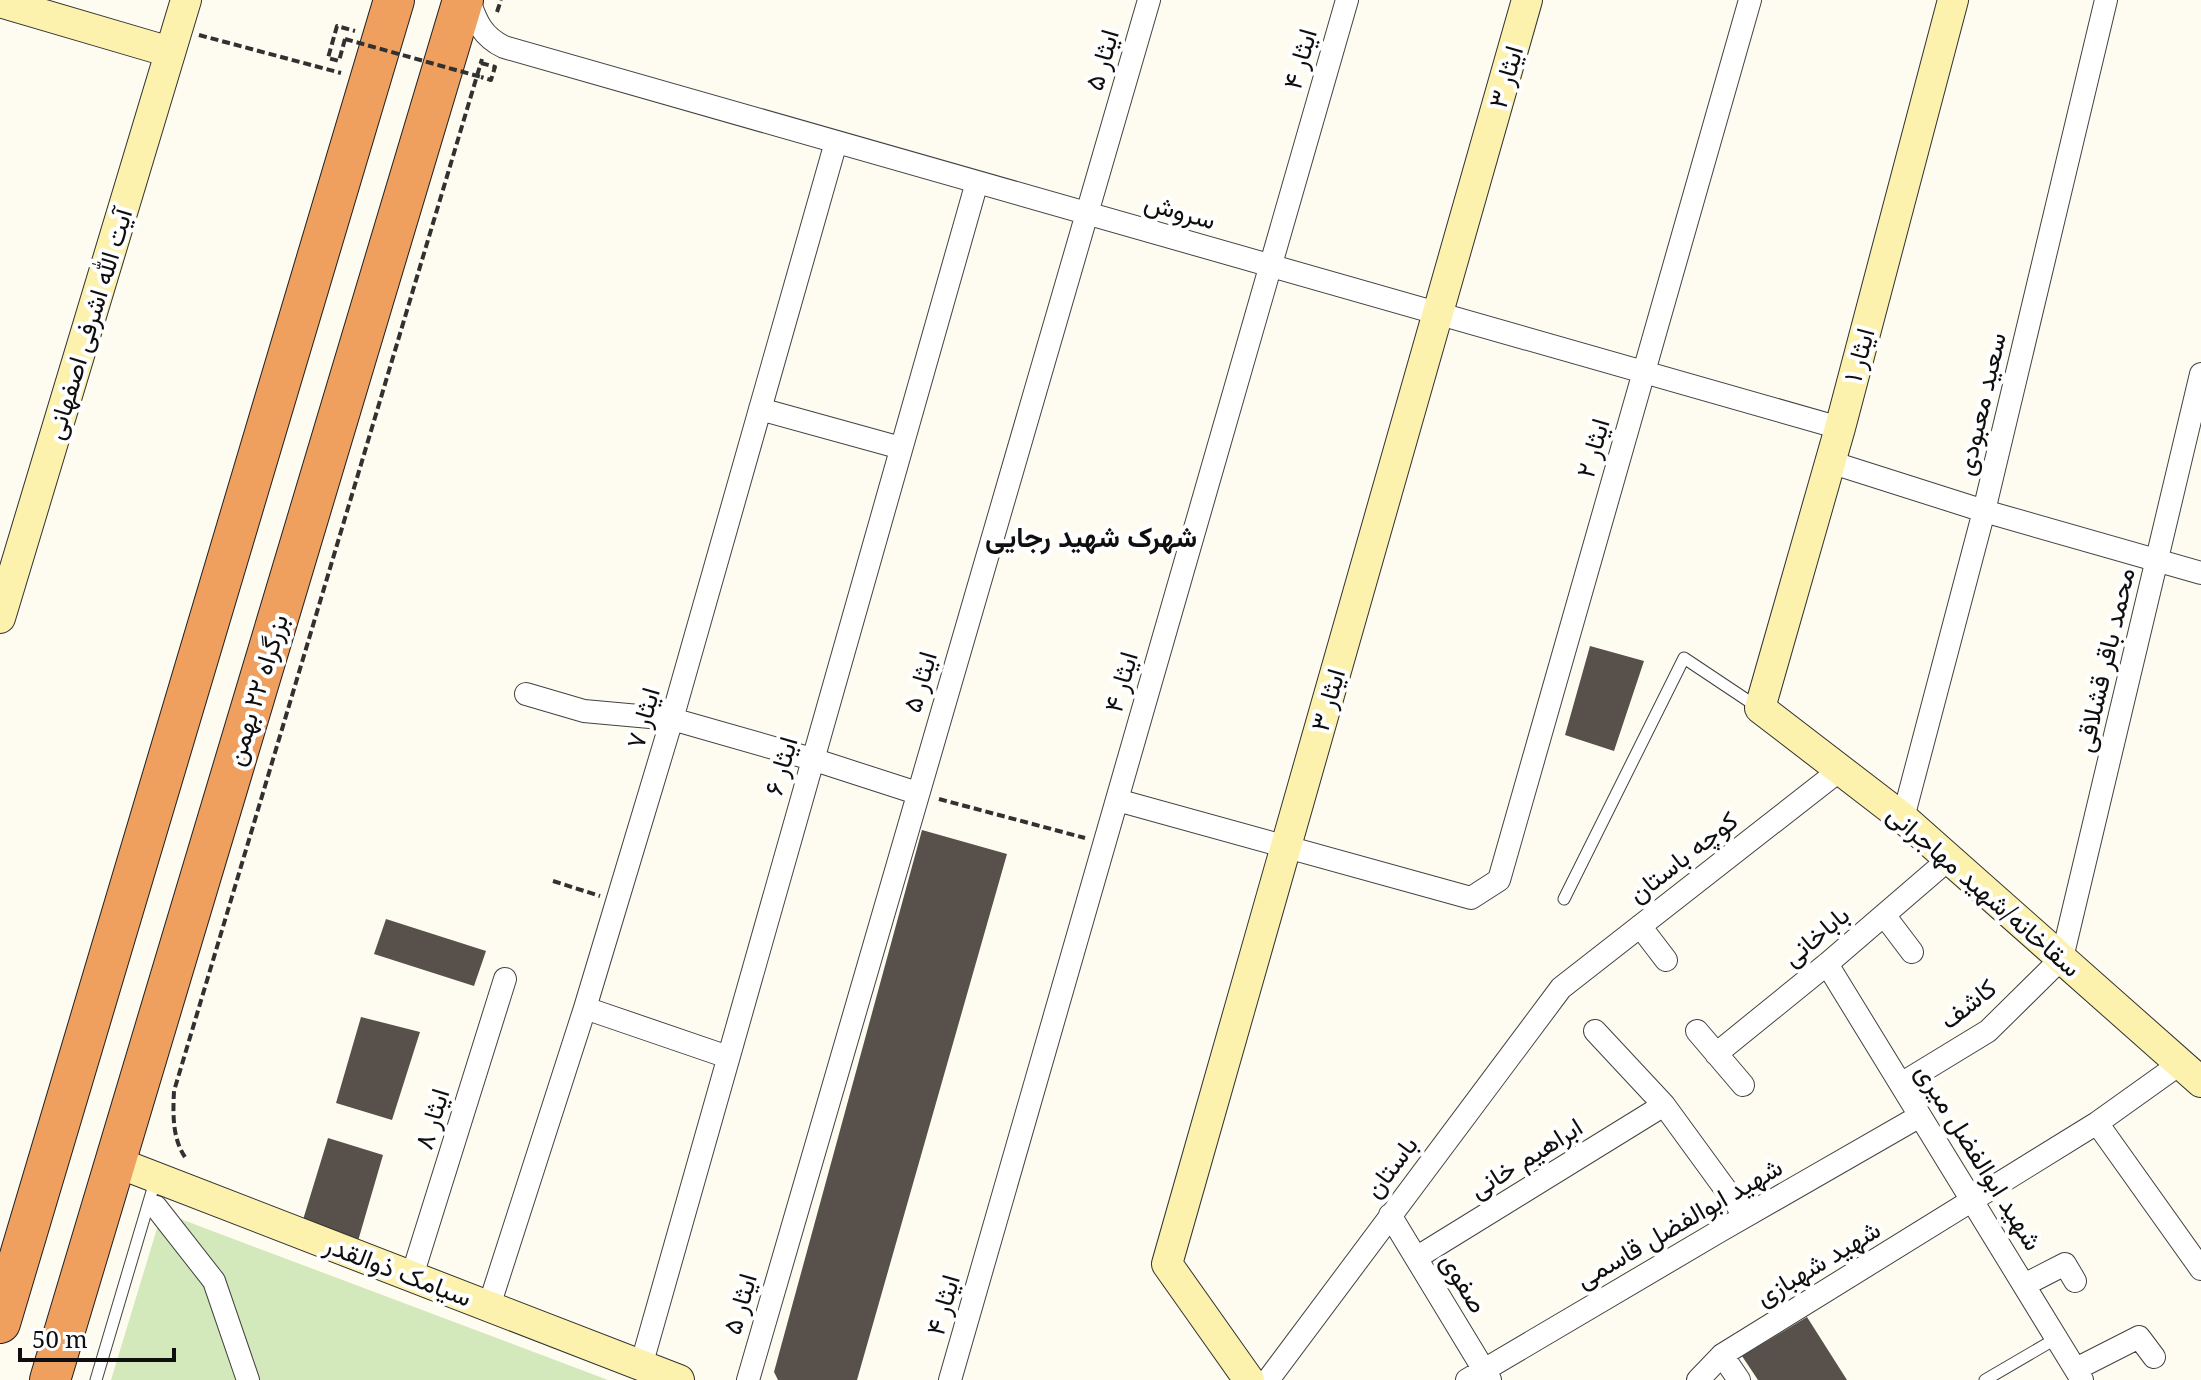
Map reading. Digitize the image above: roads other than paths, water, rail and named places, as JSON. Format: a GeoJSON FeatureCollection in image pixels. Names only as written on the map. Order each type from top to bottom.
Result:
{"type":"FeatureCollection","features":[{"type":"Feature","properties":{"kind":"highway"},"geometry":{"type":"LineString","coordinates":[[0,1323],[394,0]]}},
{"type":"Feature","properties":{"kind":"highway","name":"بزرگراه ۲۲ بهمن"},"geometry":{"type":"LineString","coordinates":[[50,1380],[463,60],[463,0]]}},
{"type":"Feature","properties":{"kind":"street","name":"آیت الله اشرفی اصفهانی"},"geometry":{"type":"LineString","coordinates":[[0,618],[186,0]]}},
{"type":"Feature","properties":{"kind":"street"},"geometry":{"type":"LineString","coordinates":[[469,0],[483,33],[493,42],[500,57]]}},
{"type":"Feature","properties":{"kind":"street","name":"ایثار ۵"},"geometry":{"type":"LineString","coordinates":[[748,1380],[1149,0]]}},
{"type":"Feature","properties":{"kind":"street","name":"ایثار ۴"},"geometry":{"type":"LineString","coordinates":[[950,1380],[1347,0]]}},
{"type":"Feature","properties":{"kind":"street","name":"ایثار ۳"},"geometry":{"type":"LineString","coordinates":[[1249,1380],[1167,1264],[1527,0]]}},
{"type":"Feature","properties":{"kind":"street","name":"ایثار ۲"},"geometry":{"type":"LineString","coordinates":[[1286,847],[1471,898],[1499,880],[1750,0]]}},
{"type":"Feature","properties":{"kind":"street","name":"ایثار ۱"},"geometry":{"type":"LineString","coordinates":[[1760,708],[1840,428],[1953,0]]}},
{"type":"Feature","properties":{"kind":"street","name":"سعید معبودی"},"geometry":{"type":"LineString","coordinates":[[1903,818],[1984,511],[2106,0]]}},
{"type":"Feature","properties":{"kind":"street"},"geometry":{"type":"LineString","coordinates":[[0,2],[174,41]]}},
{"type":"Feature","properties":{"kind":"street"},"geometry":{"type":"LineString","coordinates":[[463,60],[463,49],[476,47],[500,57]]}},
{"type":"Feature","properties":{"kind":"street","name":"سروش"},"geometry":{"type":"LineString","coordinates":[[500,57],[836,142],[1840,428]]}},
{"type":"Feature","properties":{"kind":"street","name":"ایثار ۷"},"geometry":{"type":"LineString","coordinates":[[489,1306],[585,1008],[672,719],[836,142]]}},
{"type":"Feature","properties":{"kind":"street","name":"ایثار ۶"},"geometry":{"type":"LineString","coordinates":[[641,1366],[977,182]]}},
{"type":"Feature","properties":{"kind":"street","name":"محمد باقر قشلاقی"},"geometry":{"type":"LineString","coordinates":[[2062,958],[2201,374]]}},
{"type":"Feature","properties":{"kind":"street"},"geometry":{"type":"LineString","coordinates":[[760,409],[901,448]]}},
{"type":"Feature","properties":{"kind":"street"},"geometry":{"type":"LineString","coordinates":[[1830,462],[1984,511],[2201,573]]}},
{"type":"Feature","properties":{"kind":"street"},"geometry":{"type":"LineString","coordinates":[[526,694],[584,711],[672,719],[917,793]]}},
{"type":"Feature","properties":{"kind":"street","name":"سقاخانه/شهید مهاجرانی"},"geometry":{"type":"LineString","coordinates":[[1760,708],[1903,818],[2191,1072]]}},
{"type":"Feature","properties":{"kind":"street","name":"کوچه باستان"},"geometry":{"type":"LineString","coordinates":[[1561,988],[1840,770]]}},
{"type":"Feature","properties":{"kind":"street"},"geometry":{"type":"LineString","coordinates":[[1117,800],[1286,847]]}},
{"type":"Feature","properties":{"kind":"street","name":"باباخانی"},"geometry":{"type":"LineString","coordinates":[[1716,1054],[1949,859]]}},
{"type":"Feature","properties":{"kind":"street"},"geometry":{"type":"LineString","coordinates":[[1884,915],[1912,952]]}},
{"type":"Feature","properties":{"kind":"street"},"geometry":{"type":"LineString","coordinates":[[1640,926],[1666,960]]}},
{"type":"Feature","properties":{"kind":"street","name":"کاشف"},"geometry":{"type":"LineString","coordinates":[[1901,1084],[1988,1031],[2062,958]]}},
{"type":"Feature","properties":{"kind":"street","name":"شهید ابوالفضل میری"},"geometry":{"type":"LineString","coordinates":[[1827,964],[2079,1374]]}},
{"type":"Feature","properties":{"kind":"street","name":"ایثار ۸"},"geometry":{"type":"LineString","coordinates":[[412,1276],[505,979]]}},
{"type":"Feature","properties":{"kind":"street","name":"باستان"},"geometry":{"type":"LineString","coordinates":[[1268,1380],[1561,988]]}},
{"type":"Feature","properties":{"kind":"street"},"geometry":{"type":"LineString","coordinates":[[585,1008],[728,1057]]}},
{"type":"Feature","properties":{"kind":"street"},"geometry":{"type":"LineString","coordinates":[[1595,1031],[1664,1105],[1745,1216]]}},
{"type":"Feature","properties":{"kind":"street"},"geometry":{"type":"LineString","coordinates":[[1697,1031],[1743,1085]]}},
{"type":"Feature","properties":{"kind":"street","name":"شهید شهبازی"},"geometry":{"type":"LineString","coordinates":[[1698,1380],[1722,1355],[2097,1123],[2191,1072]]}},
{"type":"Feature","properties":{"kind":"street","name":"ابراهیم خانی"},"geometry":{"type":"LineString","coordinates":[[1416,1258],[1664,1105]]}},
{"type":"Feature","properties":{"kind":"street","name":"شهید ابوالفضل قاسمی"},"geometry":{"type":"LineString","coordinates":[[1481,1377],[1745,1216],[1920,1116]]}},
{"type":"Feature","properties":{"kind":"street"},"geometry":{"type":"LineString","coordinates":[[2097,1123],[2201,1269]]}},
{"type":"Feature","properties":{"kind":"street","name":"سیامک ذوالقدر"},"geometry":{"type":"LineString","coordinates":[[116,1162],[156,1192],[412,1276],[679,1380]]}},
{"type":"Feature","properties":{"kind":"street"},"geometry":{"type":"LineString","coordinates":[[156,1192],[214,1281],[248,1380]]}},
{"type":"Feature","properties":{"kind":"street","name":"صفوی"},"geometry":{"type":"LineString","coordinates":[[1390,1215],[1481,1377]]}},
{"type":"Feature","properties":{"kind":"street"},"geometry":{"type":"LineString","coordinates":[[2024,1285],[2065,1264],[2075,1281]]}},
{"type":"Feature","properties":{"kind":"street"},"geometry":{"type":"LineString","coordinates":[[2079,1374],[2139,1337],[2154,1357]]}},
{"type":"Feature","properties":{"kind":"street"},"geometry":{"type":"LineString","coordinates":[[1722,1355],[1739,1380]]}},
{"type":"Feature","properties":{"kind":"lane"},"geometry":{"type":"LineString","coordinates":[[1564,899],[1684,658],[1760,708]]}},
{"type":"Feature","properties":{"kind":"lane"},"geometry":{"type":"LineString","coordinates":[[96,1380],[156,1192]]}},
{"type":"Feature","properties":{"kind":"lane"},"geometry":{"type":"LineString","coordinates":[[1985,1380],[2057,1338]]}},
{"type":"Feature","properties":{"kind":"district","name":"شهرک شهید رجایی"},"geometry":{"type":"Point","coordinates":[1091,537]}}]}
